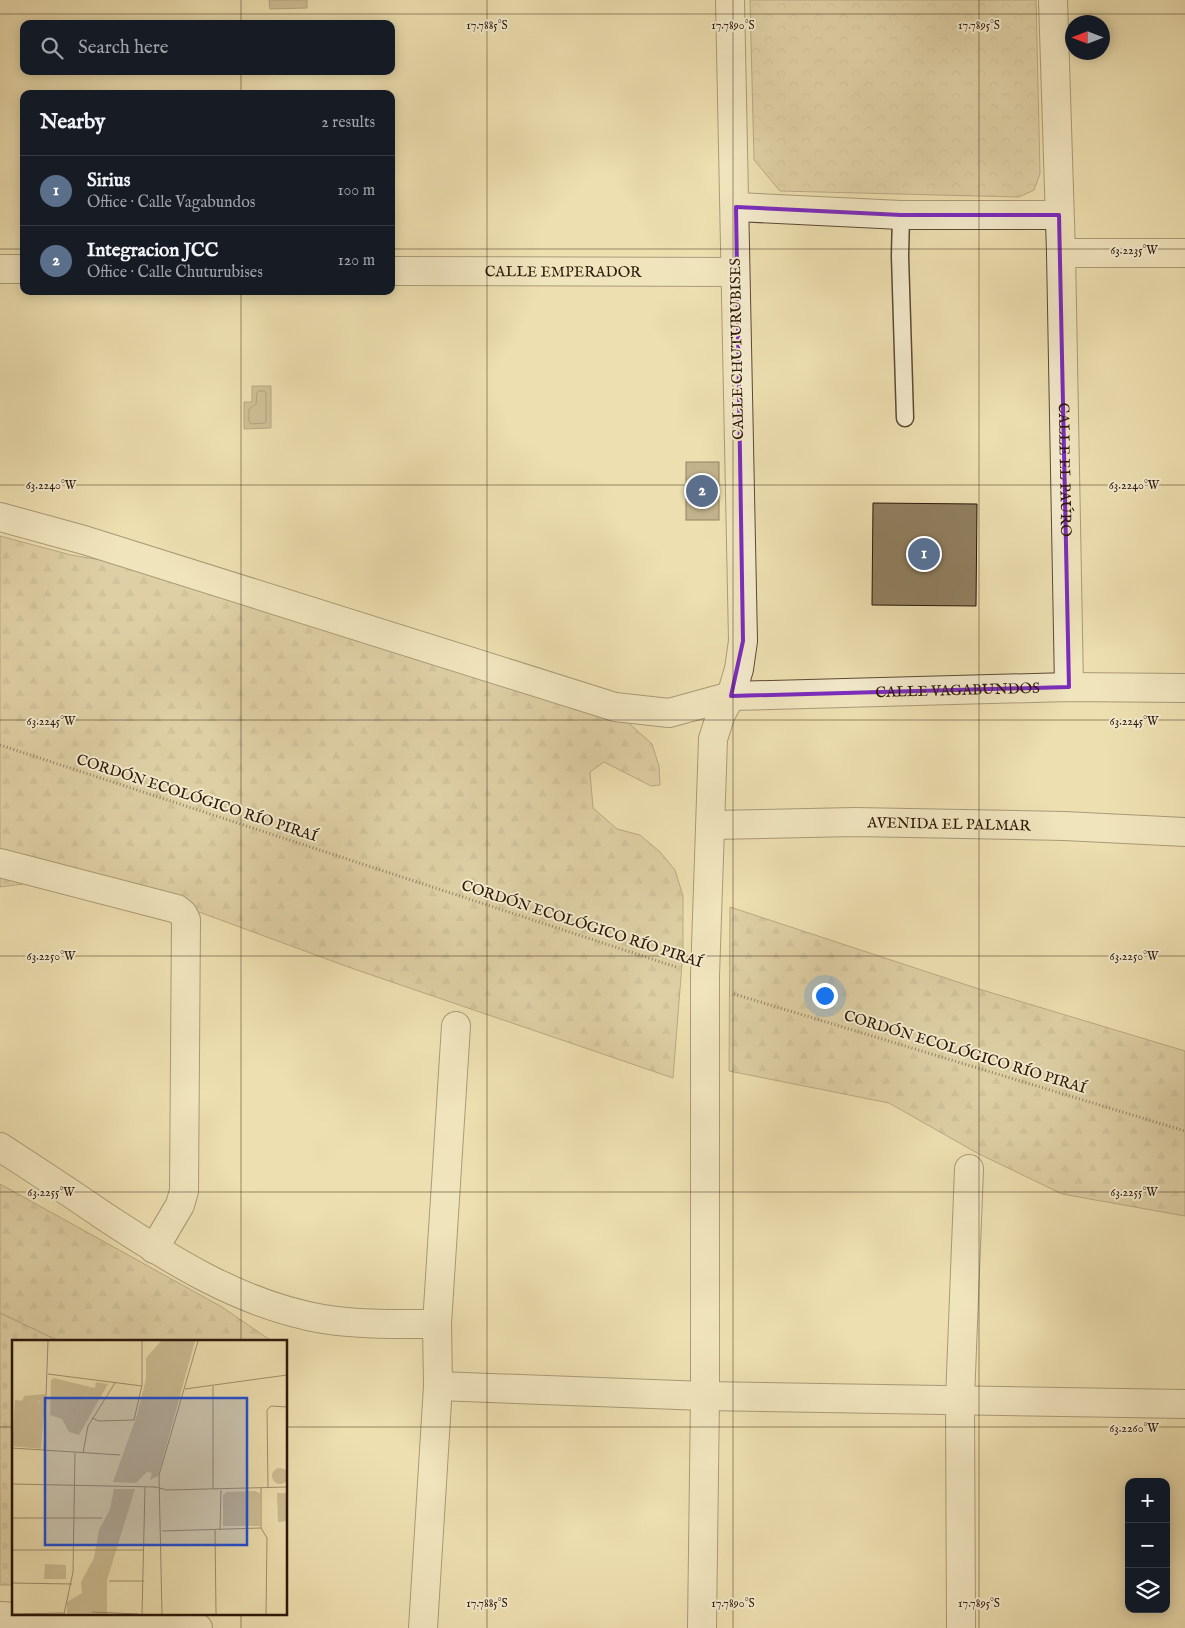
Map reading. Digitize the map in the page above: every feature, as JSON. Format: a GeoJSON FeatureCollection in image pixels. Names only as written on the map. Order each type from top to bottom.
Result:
{"type":"FeatureCollection","features":[{"type":"Feature","properties":{"kind":"street","name":"CALLE CHUTURUBISES"},"geometry":{"type":"LineString","coordinates":[[702,1628],[705,1396],[705,976],[713,739],[720,714],[731,696],[739,669],[743,641],[735,272],[736,207],[730,0]]}},
{"type":"Feature","properties":{"kind":"street","name":"CALLE EL PAÚRO"},"geometry":{"type":"LineString","coordinates":[[1053,0],[1061,253],[1069,688]]}},
{"type":"Feature","properties":{"kind":"street"},"geometry":{"type":"LineString","coordinates":[[736,207],[900,215],[1059,215]]}},
{"type":"Feature","properties":{"kind":"street"},"geometry":{"type":"LineString","coordinates":[[1061,253],[1185,253]]}},
{"type":"Feature","properties":{"kind":"street"},"geometry":{"type":"LineString","coordinates":[[0,269],[20,270]]}},
{"type":"Feature","properties":{"kind":"street","name":"CALLE EMPERADOR"},"geometry":{"type":"LineString","coordinates":[[395,271],[735,272]]}},
{"type":"Feature","properties":{"kind":"street","name":"CALLE VAGABUNDOS"},"geometry":{"type":"LineString","coordinates":[[0,517],[84,540],[615,707],[669,713],[731,696],[1069,688],[1185,688]]}},
{"type":"Feature","properties":{"kind":"street","name":"AVENIDA EL PALMAR"},"geometry":{"type":"LineString","coordinates":[[711,825],[855,822],[1064,826],[1185,832]]}},
{"type":"Feature","properties":{"kind":"street"},"geometry":{"type":"LineString","coordinates":[[0,863],[177,909],[184,914],[186,920],[184,1191],[180,1205],[154,1249]]}},
{"type":"Feature","properties":{"kind":"street"},"geometry":{"type":"LineString","coordinates":[[424,1628],[438,1386],[437,1324],[456,1026]]}},
{"type":"Feature","properties":{"kind":"street"},"geometry":{"type":"LineString","coordinates":[[0,1147],[154,1249],[219,1285],[277,1308],[323,1319],[387,1324],[437,1324]]}},
{"type":"Feature","properties":{"kind":"street"},"geometry":{"type":"LineString","coordinates":[[961,1628],[960,1400],[969,1170]]}},
{"type":"Feature","properties":{"kind":"street"},"geometry":{"type":"LineString","coordinates":[[438,1386],[705,1396],[1185,1404]]}},
{"type":"Feature","properties":{"kind":"street"},"geometry":{"type":"LineString","coordinates":[[0,1616],[198,1628]]}},
{"type":"Feature","properties":{"kind":"lane"},"geometry":{"type":"LineString","coordinates":[[900,215],[905,418]]}},
{"type":"Feature","properties":{"kind":"path","name":"CORDÓN ECOLÓGICO RÍO PIRAÍ"},"geometry":{"type":"LineString","coordinates":[[0,745],[705,976],[734,994],[1185,1131]]}},
{"type":"Feature","properties":{"kind":"highlighted area"},"geometry":{"type":"Polygon","coordinates":[[[736,207],[901,215],[1059,215],[1069,687],[731,696],[743,641],[736,207]]]}},
{"type":"Feature","properties":{"kind":"green space"},"geometry":{"type":"Polygon","coordinates":[[[750,0],[1036,0],[1040,174],[1034,190],[1019,197],[780,191],[754,160],[750,0]]]}},
{"type":"Feature","properties":{"kind":"green space"},"geometry":{"type":"Polygon","coordinates":[[[0,536],[71,555],[160,570],[623,718],[652,744],[659,766],[660,785],[651,786],[604,762],[590,772],[593,808],[617,829],[640,835],[660,852],[675,870],[683,896],[683,951],[673,1078],[351,968],[131,887],[37,882],[0,887],[0,536]]]}},
{"type":"Feature","properties":{"kind":"green space"},"geometry":{"type":"Polygon","coordinates":[[[730,907],[979,989],[1185,1051],[1185,1216],[1062,1194],[977,1153],[889,1103],[729,1071],[730,907]]]}},
{"type":"Feature","properties":{"kind":"green space"},"geometry":{"type":"Polygon","coordinates":[[[0,1184],[222,1307],[270,1340],[57,1340],[0,1313],[0,1184]]]}},
{"type":"Feature","properties":{"kind":"green space"},"geometry":{"type":"Polygon","coordinates":[[[0,1313],[57,1340],[12,1340],[12,1585],[0,1585],[0,1313]]]}},
{"type":"Feature","properties":{"kind":"water"},"geometry":{"type":"Polygon","coordinates":[[[269,0],[307,0],[307,8],[270,9],[269,0]]]}},
{"type":"Feature","properties":{"kind":"water"},"geometry":{"type":"Polygon","coordinates":[[[252,386],[271,386],[271,428],[244,429],[244,402],[252,402],[252,386]]]}},
{"type":"Feature","properties":{"kind":"building"},"geometry":{"type":"Polygon","coordinates":[[[686,462],[719,462],[719,520],[686,520],[686,462]]]}},
{"type":"Feature","properties":{"kind":"building"},"geometry":{"type":"Polygon","coordinates":[[[873,503],[977,504],[976,606],[872,605],[873,503]]]}},
{"type":"Feature","properties":{"kind":"place","name":"Integracion JCC"},"geometry":{"type":"Point","coordinates":[702,491]}},
{"type":"Feature","properties":{"kind":"place","name":"Sirius"},"geometry":{"type":"Point","coordinates":[924,554]}}]}
